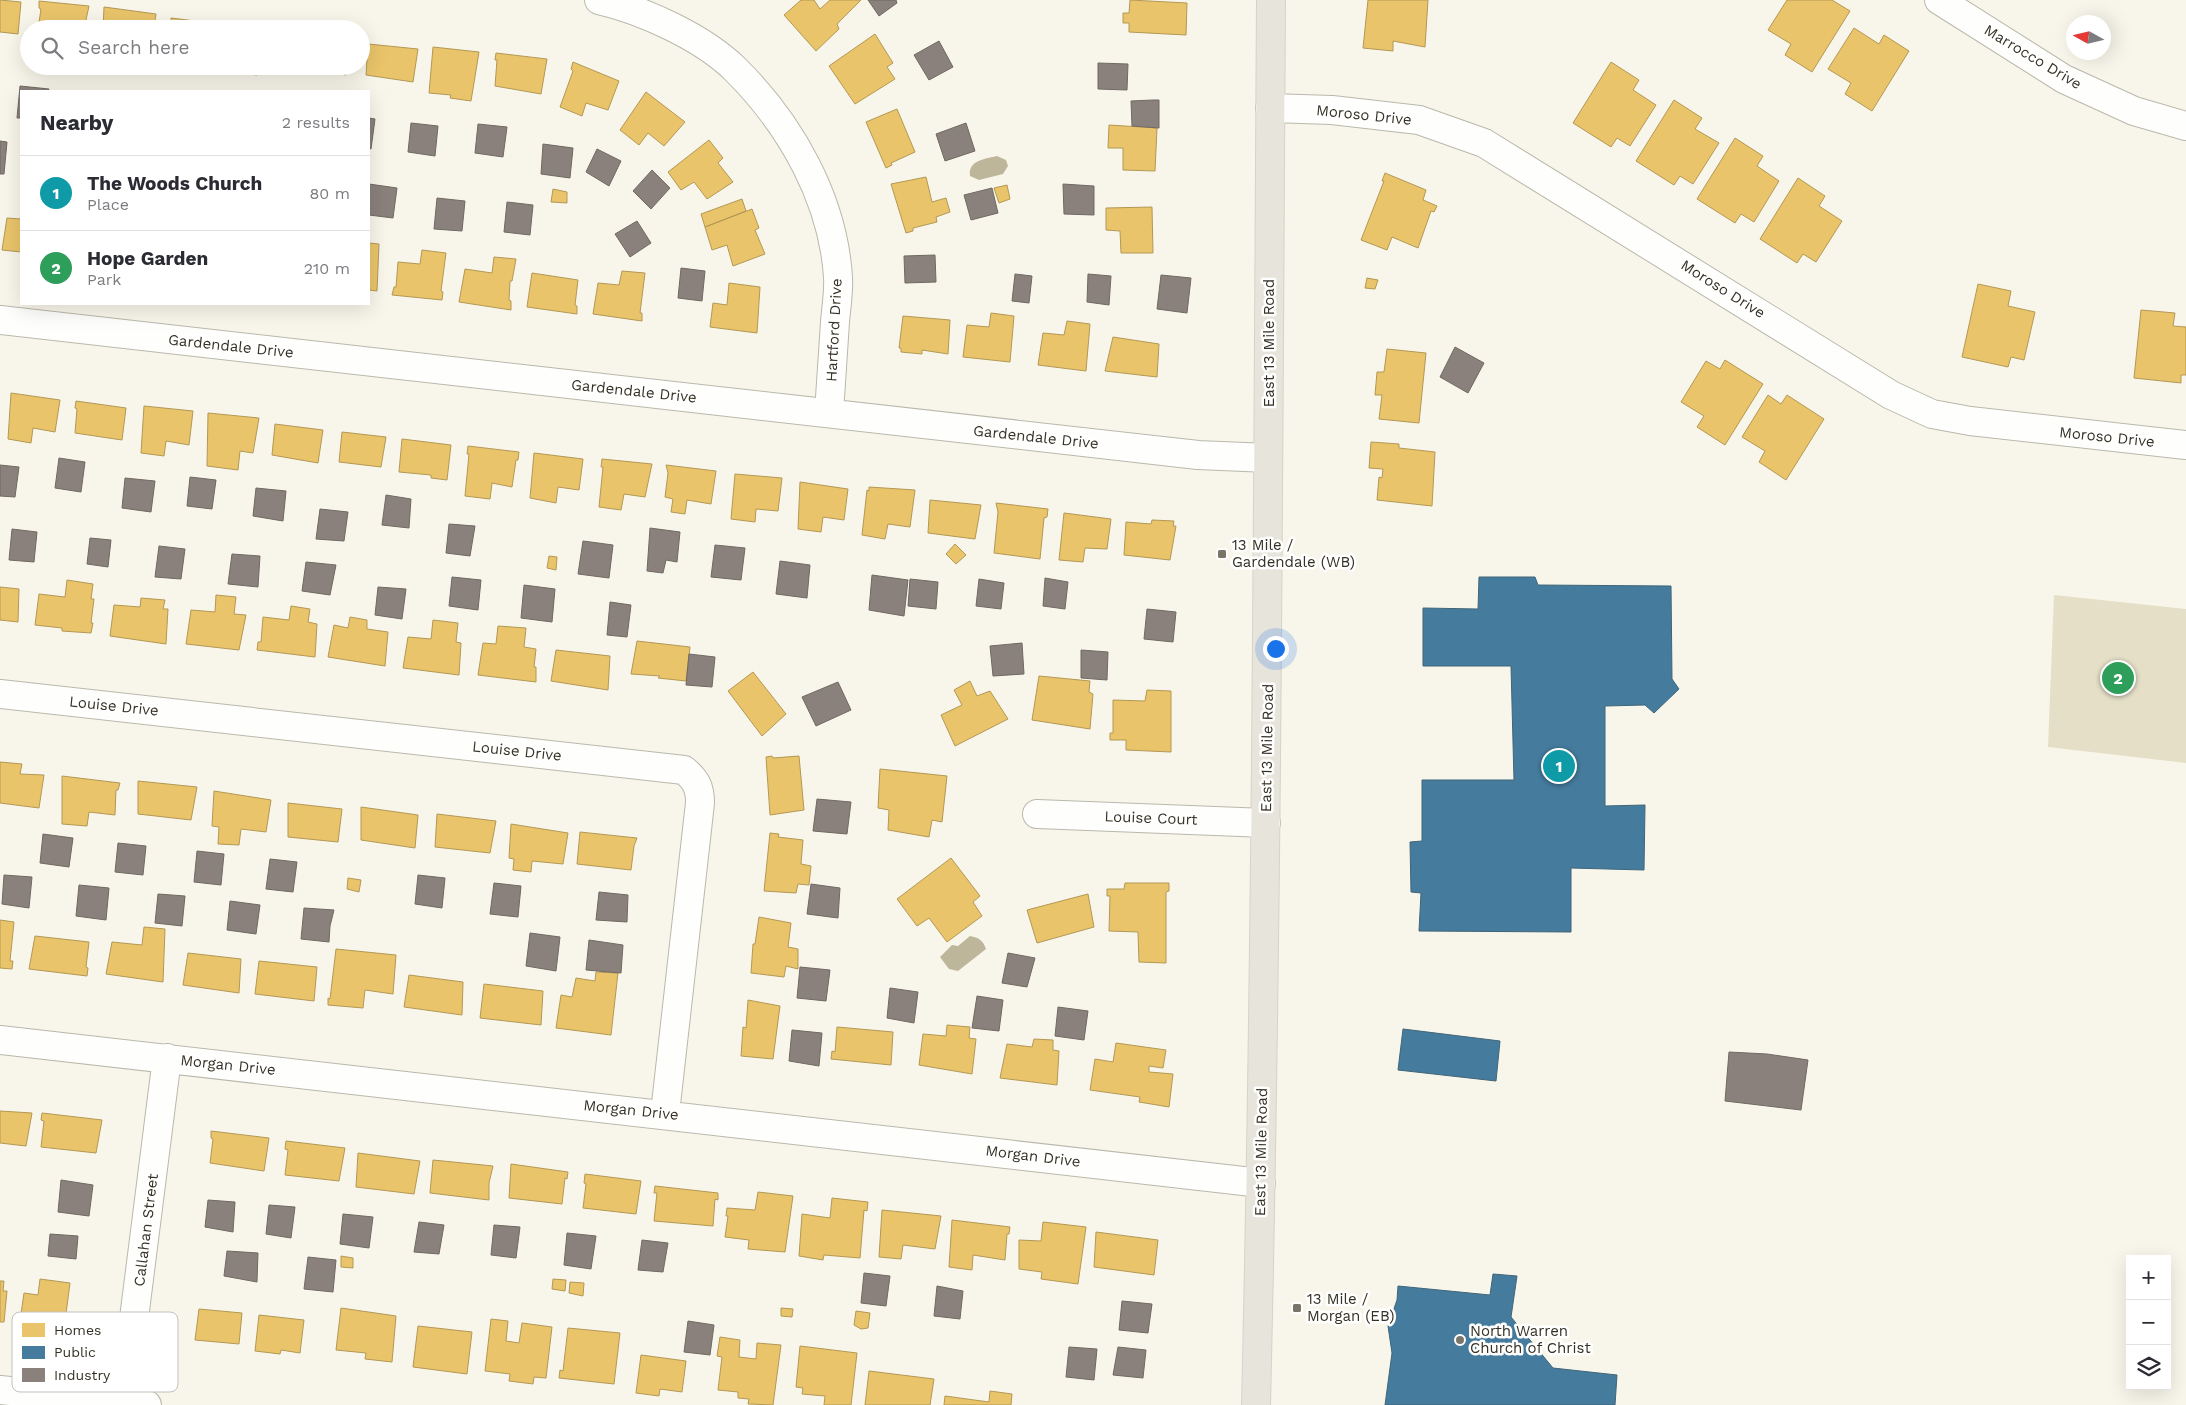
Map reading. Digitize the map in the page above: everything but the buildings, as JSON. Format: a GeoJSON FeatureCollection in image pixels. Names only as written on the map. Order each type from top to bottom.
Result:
{"type":"FeatureCollection","features":[{"type":"Feature","properties":{"kind":"main road","name":"East 13 Mile Road"},"geometry":{"type":"LineString","coordinates":[[1256,1405],[1262,1183],[1266,823],[1271,0]]}},
{"type":"Feature","properties":{"kind":"street","name":"Hartford Drive"},"geometry":{"type":"LineString","coordinates":[[599,0],[658,21],[698,42],[735,69],[762,99],[806,163],[822,202],[831,234],[838,278],[829,413]]}},
{"type":"Feature","properties":{"kind":"street","name":"Marrocco Drive"},"geometry":{"type":"LineString","coordinates":[[1940,0],[2064,79],[2134,111],[2186,126]]}},
{"type":"Feature","properties":{"kind":"street","name":"Moroso Drive"},"geometry":{"type":"LineString","coordinates":[[1270,108],[1332,110],[1419,120],[1484,143],[1891,395],[1932,414],[2006,427],[2186,445]]}},
{"type":"Feature","properties":{"kind":"street","name":"Gardendale Drive"},"geometry":{"type":"LineString","coordinates":[[0,320],[1198,455],[1268,458]]}},
{"type":"Feature","properties":{"kind":"street","name":"Louise Drive"},"geometry":{"type":"LineString","coordinates":[[0,694],[684,770],[694,778],[700,790],[700,803],[665,1113]]}},
{"type":"Feature","properties":{"kind":"street","name":"Louise Court"},"geometry":{"type":"LineString","coordinates":[[1037,814],[1266,823]]}},
{"type":"Feature","properties":{"kind":"street","name":"Morgan Drive"},"geometry":{"type":"LineString","coordinates":[[0,1040],[665,1113],[1262,1183]]}},
{"type":"Feature","properties":{"kind":"street","name":"Callahan Street"},"geometry":{"type":"LineString","coordinates":[[140,1312],[166,1058]]}},
{"type":"Feature","properties":{"kind":"street"},"geometry":{"type":"LineString","coordinates":[[19,1392],[131,1404]]}},
{"type":"Feature","properties":{"kind":"shaded area"},"geometry":{"type":"Polygon","coordinates":[[[997,156],[1006,160],[1008,166],[1003,174],[979,180],[970,176],[974,163],[997,156]]]}},
{"type":"Feature","properties":{"kind":"shaded area"},"geometry":{"type":"Polygon","coordinates":[[[2054,595],[2186,609],[2186,763],[2048,747],[2054,595]]]}},
{"type":"Feature","properties":{"kind":"shaded area"},"geometry":{"type":"Polygon","coordinates":[[[970,936],[984,943],[986,949],[958,971],[949,969],[940,957],[952,945],[958,946],[970,936]]]}},
{"type":"Feature","properties":{"kind":"place","name":"13 Mile / Gardendale (WB)"},"geometry":{"type":"Point","coordinates":[1222,554]}},
{"type":"Feature","properties":{"kind":"place","name":"Hope Garden"},"geometry":{"type":"Point","coordinates":[2118,678]}},
{"type":"Feature","properties":{"kind":"place","name":"The Woods Church"},"geometry":{"type":"Point","coordinates":[1559,766]}},
{"type":"Feature","properties":{"kind":"place","name":"13 Mile / Morgan (EB)"},"geometry":{"type":"Point","coordinates":[1297,1308]}},
{"type":"Feature","properties":{"kind":"place","name":"North Warren Church of Christ"},"geometry":{"type":"Point","coordinates":[1460,1340]}}]}
